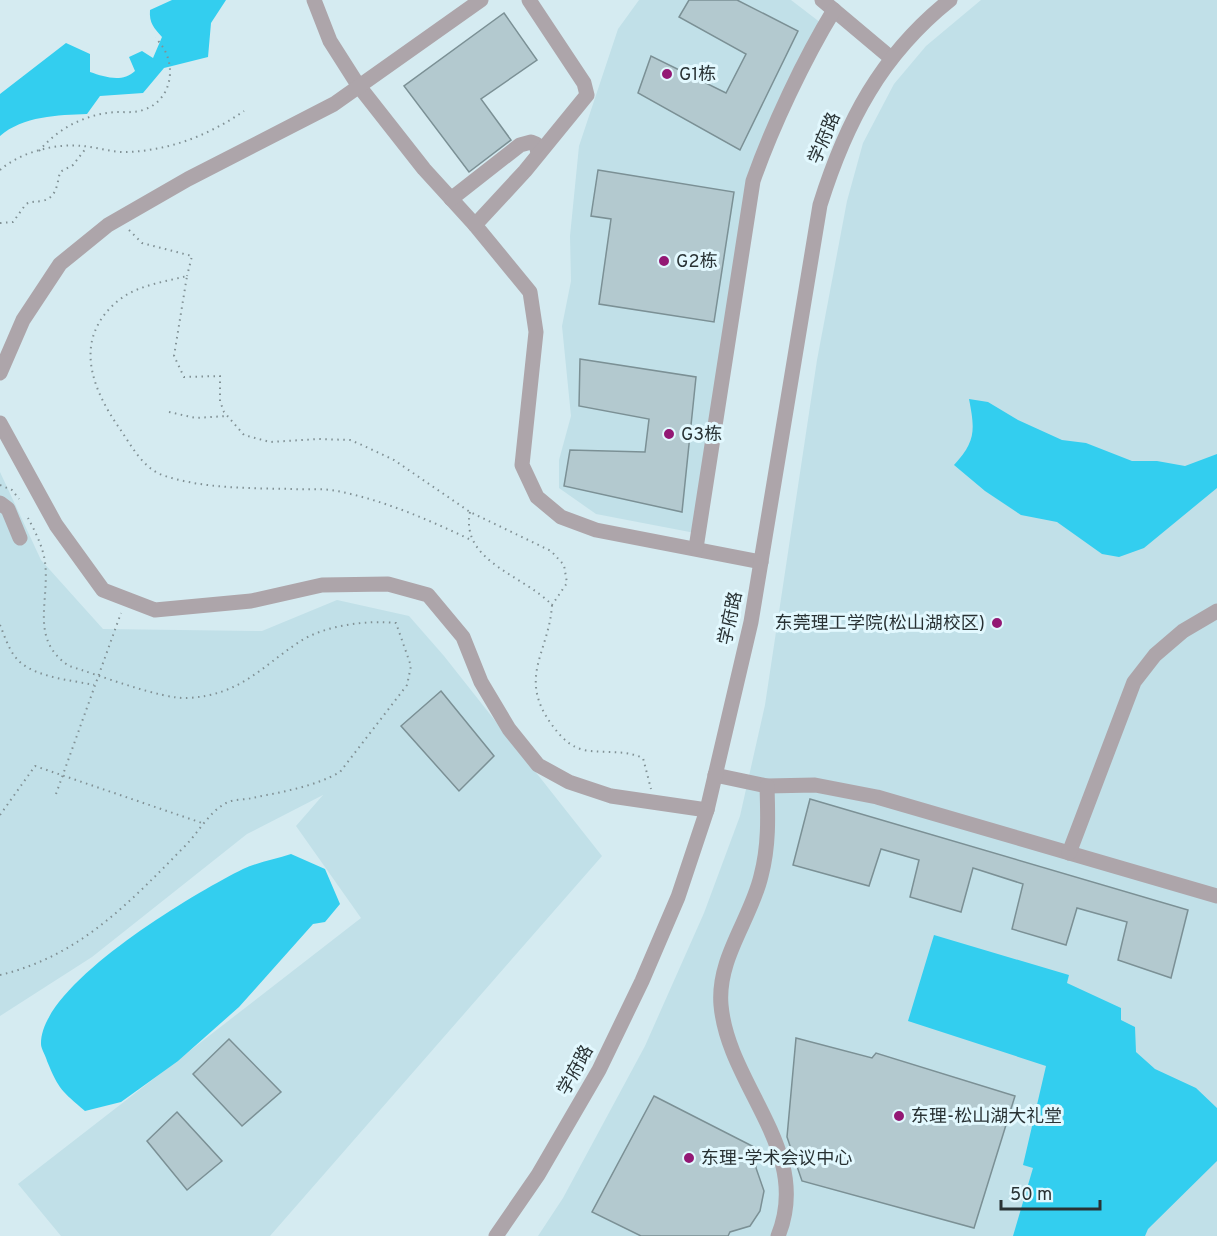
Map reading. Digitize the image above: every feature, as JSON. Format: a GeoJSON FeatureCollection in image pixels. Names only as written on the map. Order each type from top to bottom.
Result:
{"type":"FeatureCollection","features":[{"type":"Feature","properties":{"kind":"street"},"geometry":{"type":"LineString","coordinates":[[314,0],[330,41],[358,85],[424,170],[475,225],[530,292],[534,308],[535,352],[522,465],[537,497],[552,510],[575,524],[761,562]]}},
{"type":"Feature","properties":{"kind":"street"},"geometry":{"type":"LineString","coordinates":[[0,373],[23,320],[60,264],[122,217],[188,179],[334,104],[482,0]]}},
{"type":"Feature","properties":{"kind":"street"},"geometry":{"type":"LineString","coordinates":[[475,225],[525,171],[534,148],[556,132],[586,95],[584,83],[529,0]]}},
{"type":"Feature","properties":{"kind":"street"},"geometry":{"type":"LineString","coordinates":[[822,0],[891,58]]}},
{"type":"Feature","properties":{"kind":"street","name":"学府路"},"geometry":{"type":"LineString","coordinates":[[496,1236],[538,1175],[599,1070],[642,981],[678,897],[707,810],[751,622],[820,205],[836,153],[856,113],[891,58],[944,2]]}},
{"type":"Feature","properties":{"kind":"street"},"geometry":{"type":"LineString","coordinates":[[696,548],[753,181],[767,145],[818,36],[834,10]]}},
{"type":"Feature","properties":{"kind":"street"},"geometry":{"type":"LineString","coordinates":[[451,199],[520,145],[534,148]]}},
{"type":"Feature","properties":{"kind":"street"},"geometry":{"type":"LineString","coordinates":[[0,423],[56,525],[103,590],[154,610],[251,601],[322,585],[388,585],[428,595],[463,637],[481,682],[510,729],[538,765],[569,782],[611,796],[707,810]]}},
{"type":"Feature","properties":{"kind":"street"},"geometry":{"type":"LineString","coordinates":[[0,503],[8,509],[20,538]]}},
{"type":"Feature","properties":{"kind":"street"},"geometry":{"type":"LineString","coordinates":[[1069,853],[1134,682],[1155,656],[1183,631],[1217,611]]}},
{"type":"Feature","properties":{"kind":"street"},"geometry":{"type":"LineString","coordinates":[[715,775],[767,786],[814,785],[877,797],[1217,896]]}},
{"type":"Feature","properties":{"kind":"street"},"geometry":{"type":"LineString","coordinates":[[767,786],[768,840],[761,878],[724,973],[721,1004],[726,1038],[740,1074],[782,1154],[787,1194],[778,1236]]}},
{"type":"Feature","properties":{"kind":"path"},"geometry":{"type":"LineString","coordinates":[[39,151],[51,137],[80,121],[107,113],[144,110],[163,96],[170,71],[168,52],[155,38]]}},
{"type":"Feature","properties":{"kind":"path"},"geometry":{"type":"LineString","coordinates":[[0,170],[39,151],[60,146],[126,152],[176,145],[222,126],[244,111]]}},
{"type":"Feature","properties":{"kind":"path"},"geometry":{"type":"LineString","coordinates":[[0,223],[13,222],[26,204],[47,200],[56,191],[60,172],[73,165],[87,147]]}},
{"type":"Feature","properties":{"kind":"path"},"geometry":{"type":"LineString","coordinates":[[122,217],[129,230],[142,243],[192,256],[174,356],[184,377],[220,376],[220,401],[227,416],[237,429],[255,440],[270,442],[350,440],[394,460],[470,512],[540,545],[559,558],[567,573],[567,583],[552,605],[550,626],[539,653],[534,677],[538,699],[547,719],[559,735],[570,744],[584,750],[628,751],[643,758],[652,801]]}},
{"type":"Feature","properties":{"kind":"path"},"geometry":{"type":"LineString","coordinates":[[187,276],[147,287],[119,300],[105,314],[94,334],[90,352],[91,369],[98,394],[143,463],[160,474],[201,484],[235,488],[336,491],[398,509],[470,538]]}},
{"type":"Feature","properties":{"kind":"path"},"geometry":{"type":"LineString","coordinates":[[169,412],[196,418],[227,416]]}},
{"type":"Feature","properties":{"kind":"path"},"geometry":{"type":"LineString","coordinates":[[0,485],[12,490],[23,508]]}},
{"type":"Feature","properties":{"kind":"path"},"geometry":{"type":"LineString","coordinates":[[470,512],[467,527],[470,538],[492,563],[541,594],[552,605]]}},
{"type":"Feature","properties":{"kind":"path"},"geometry":{"type":"LineString","coordinates":[[0,975],[43,959],[84,938],[142,891],[227,802],[324,781],[340,772],[407,685],[411,666],[396,623],[378,621],[321,633],[300,641],[236,688],[186,699],[69,666],[57,658],[46,642],[42,617],[46,592],[44,560],[28,518]]}},
{"type":"Feature","properties":{"kind":"path"},"geometry":{"type":"LineString","coordinates":[[56,794],[126,599]]}},
{"type":"Feature","properties":{"kind":"path"},"geometry":{"type":"LineString","coordinates":[[0,625],[8,645],[20,662],[49,675],[95,685]]}},
{"type":"Feature","properties":{"kind":"path"},"geometry":{"type":"LineString","coordinates":[[0,815],[35,766],[205,824]]}},
{"type":"Feature","properties":{"kind":"shaded area"},"geometry":{"type":"Polygon","coordinates":[[[639,0],[791,0],[821,23],[744,221],[695,533],[596,514],[559,488],[559,460],[571,416],[562,326],[571,281],[570,236],[579,146],[618,29],[639,0]]]}},
{"type":"Feature","properties":{"kind":"shaded area","name":"东莞理工学院(松山湖校区)"},"geometry":{"type":"Polygon","coordinates":[[[981,0],[1217,0],[1217,1236],[538,1236],[563,1198],[645,1046],[704,913],[740,816],[765,705],[817,360],[847,201],[863,143],[894,84],[926,46],[981,0]]]}},
{"type":"Feature","properties":{"kind":"shaded area"},"geometry":{"type":"Polygon","coordinates":[[[0,472],[41,560],[103,629],[262,631],[337,600],[409,616],[444,656],[602,856],[270,1236],[61,1236],[18,1184],[361,918],[296,826],[323,795],[247,834],[92,957],[0,1016],[0,472]]]}},
{"type":"Feature","properties":{"kind":"water"},"geometry":{"type":"Polygon","coordinates":[[[172,0],[226,0],[211,23],[208,57],[164,68],[143,93],[100,96],[87,114],[41,118],[19,124],[0,136],[0,94],[66,43],[90,54],[90,72],[107,77],[119,78],[130,75],[135,71],[129,57],[142,51],[153,58],[162,37],[153,25],[150,10],[172,0]]]}},
{"type":"Feature","properties":{"kind":"water"},"geometry":{"type":"Polygon","coordinates":[[[969,399],[988,402],[1018,420],[1062,440],[1086,443],[1132,461],[1157,461],[1185,466],[1217,454],[1217,488],[1144,548],[1119,557],[1102,554],[1057,522],[1021,515],[985,491],[954,465],[966,449],[972,435],[969,399]]]}},
{"type":"Feature","properties":{"kind":"water"},"geometry":{"type":"Polygon","coordinates":[[[291,854],[325,869],[340,904],[325,922],[313,924],[239,1007],[178,1061],[121,1102],[85,1111],[58,1084],[41,1046],[47,1020],[65,995],[91,969],[123,943],[190,898],[243,869],[291,854]]]}},
{"type":"Feature","properties":{"kind":"water"},"geometry":{"type":"Polygon","coordinates":[[[934,935],[1069,975],[1067,983],[1121,1008],[1121,1020],[1135,1027],[1136,1052],[1155,1069],[1196,1088],[1217,1108],[1217,1161],[1148,1229],[1145,1236],[1013,1236],[1033,1168],[1023,1165],[1046,1066],[908,1021],[934,935]]]}},
{"type":"Feature","properties":{"kind":"building","name":"G1栋"},"geometry":{"type":"Polygon","coordinates":[[[689,0],[737,0],[798,31],[740,150],[638,93],[651,56],[726,93],[746,54],[679,17],[689,0]]]}},
{"type":"Feature","properties":{"kind":"building"},"geometry":{"type":"Polygon","coordinates":[[[504,13],[537,60],[481,99],[511,140],[469,172],[404,86],[504,13]]]}},
{"type":"Feature","properties":{"kind":"building","name":"G2栋"},"geometry":{"type":"Polygon","coordinates":[[[598,170],[734,192],[714,322],[599,304],[611,219],[591,216],[598,170]]]}},
{"type":"Feature","properties":{"kind":"building","name":"G3栋"},"geometry":{"type":"Polygon","coordinates":[[[580,359],[696,377],[682,512],[564,486],[570,450],[645,452],[649,419],[579,406],[580,359]]]}},
{"type":"Feature","properties":{"kind":"building"},"geometry":{"type":"Polygon","coordinates":[[[441,691],[494,756],[459,791],[401,726],[441,691]]]}},
{"type":"Feature","properties":{"kind":"building"},"geometry":{"type":"Polygon","coordinates":[[[810,799],[1188,910],[1171,978],[1118,960],[1127,922],[1077,908],[1066,945],[1012,929],[1023,884],[973,868],[961,912],[910,897],[919,860],[881,849],[869,886],[793,865],[810,799]]]}},
{"type":"Feature","properties":{"kind":"building","name":"东理-松山湖大礼堂"},"geometry":{"type":"Polygon","coordinates":[[[796,1038],[872,1058],[876,1053],[1015,1096],[974,1228],[802,1181],[787,1137],[796,1038]]]}},
{"type":"Feature","properties":{"kind":"building"},"geometry":{"type":"Polygon","coordinates":[[[229,1039],[281,1092],[242,1126],[193,1074],[229,1039]]]}},
{"type":"Feature","properties":{"kind":"building","name":"东理-学术会议中心"},"geometry":{"type":"Polygon","coordinates":[[[654,1096],[758,1149],[756,1168],[764,1191],[760,1211],[750,1226],[730,1232],[728,1236],[641,1236],[592,1212],[654,1096]]]}},
{"type":"Feature","properties":{"kind":"building"},"geometry":{"type":"Polygon","coordinates":[[[177,1112],[222,1161],[187,1190],[147,1141],[177,1112]]]}},
{"type":"Feature","properties":{"kind":"place","name":"G1栋"},"geometry":{"type":"Point","coordinates":[667,74]}},
{"type":"Feature","properties":{"kind":"place","name":"G2栋"},"geometry":{"type":"Point","coordinates":[664,261]}},
{"type":"Feature","properties":{"kind":"place","name":"G3栋"},"geometry":{"type":"Point","coordinates":[669,434]}},
{"type":"Feature","properties":{"kind":"place","name":"东莞理工学院(松山湖校区)"},"geometry":{"type":"Point","coordinates":[997,623]}},
{"type":"Feature","properties":{"kind":"place","name":"东理-松山湖大礼堂"},"geometry":{"type":"Point","coordinates":[899,1116]}},
{"type":"Feature","properties":{"kind":"place","name":"东理-学术会议中心"},"geometry":{"type":"Point","coordinates":[689,1158]}}]}
